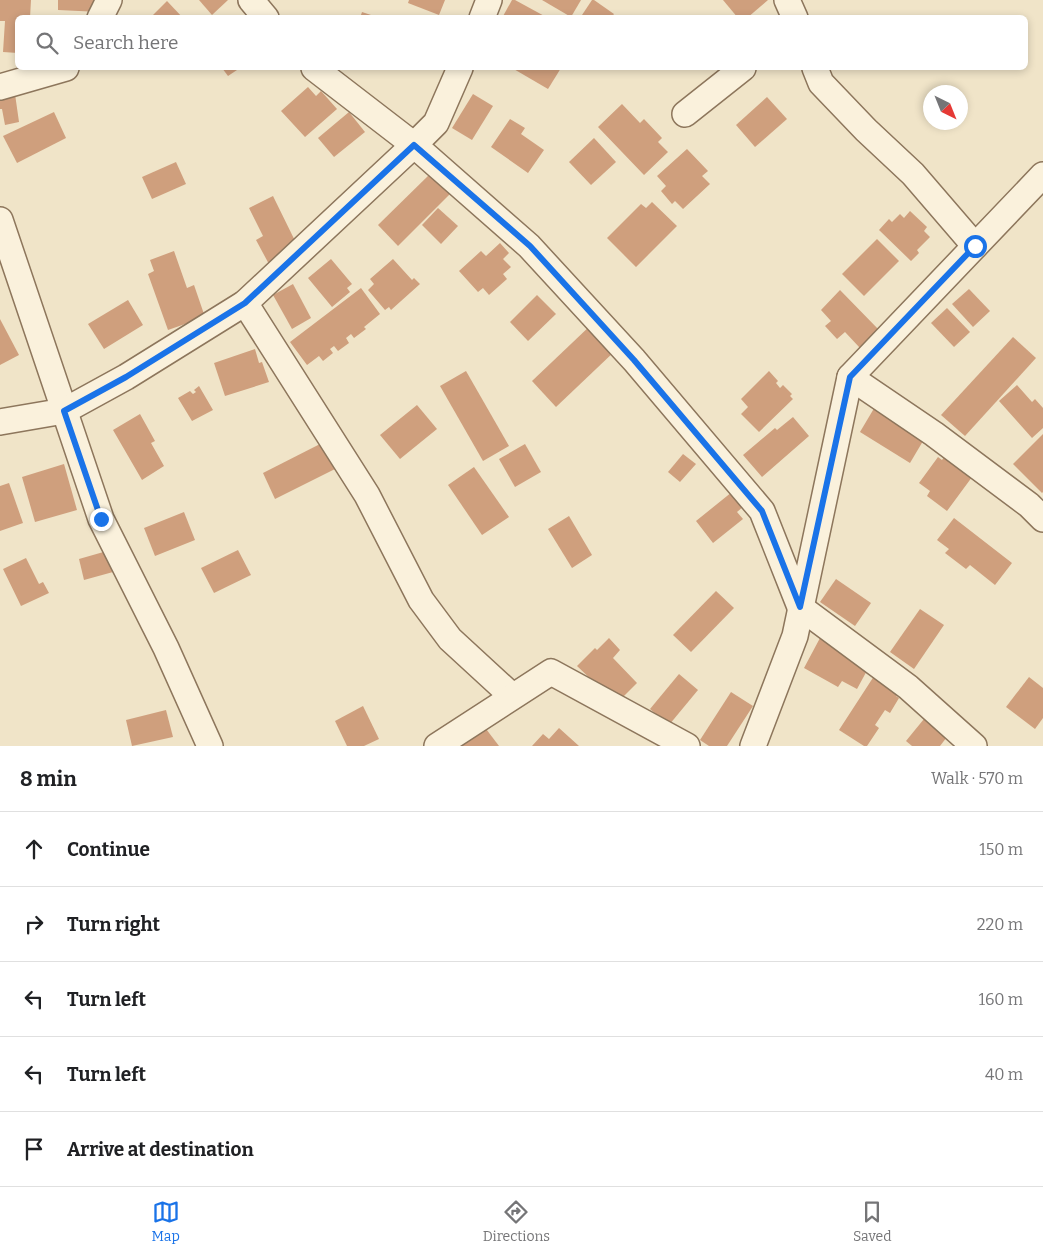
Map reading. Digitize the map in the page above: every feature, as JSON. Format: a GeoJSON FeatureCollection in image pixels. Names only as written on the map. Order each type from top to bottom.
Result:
{"type":"FeatureCollection","features":[{"type":"Feature","properties":{"kind":"street"},"geometry":{"type":"LineString","coordinates":[[102,15],[109,0]]}},
{"type":"Feature","properties":{"kind":"street"},"geometry":{"type":"LineString","coordinates":[[251,0],[264,15]]}},
{"type":"Feature","properties":{"kind":"street"},"geometry":{"type":"LineString","coordinates":[[483,15],[489,0]]}},
{"type":"Feature","properties":{"kind":"street"},"geometry":{"type":"LineString","coordinates":[[787,0],[794,15]]}},
{"type":"Feature","properties":{"kind":"street"},"geometry":{"type":"LineString","coordinates":[[0,87],[59,70]]}},
{"type":"Feature","properties":{"kind":"street"},"geometry":{"type":"LineString","coordinates":[[317,70],[414,145],[530,246],[634,360],[762,511],[800,607],[908,687],[974,746]]}},
{"type":"Feature","properties":{"kind":"street"},"geometry":{"type":"LineString","coordinates":[[0,422],[64,411],[126,377],[245,303],[436,123],[459,70]]}},
{"type":"Feature","properties":{"kind":"street"},"geometry":{"type":"LineString","coordinates":[[685,114],[740,70]]}},
{"type":"Feature","properties":{"kind":"street"},"geometry":{"type":"LineString","coordinates":[[816,70],[821,83],[866,130],[913,174],[975,246]]}},
{"type":"Feature","properties":{"kind":"street"},"geometry":{"type":"LineString","coordinates":[[753,746],[795,636],[850,377],[1043,175]]}},
{"type":"Feature","properties":{"kind":"street"},"geometry":{"type":"LineString","coordinates":[[0,220],[101,519],[166,648],[210,746]]}},
{"type":"Feature","properties":{"kind":"street"},"geometry":{"type":"LineString","coordinates":[[245,303],[367,495],[421,600],[450,639],[512,696]]}},
{"type":"Feature","properties":{"kind":"street"},"geometry":{"type":"LineString","coordinates":[[850,377],[934,434],[1029,505],[1043,519]]}},
{"type":"Feature","properties":{"kind":"street"},"geometry":{"type":"LineString","coordinates":[[437,746],[550,672],[687,746]]}},
{"type":"Feature","properties":{"kind":"building"},"geometry":{"type":"Polygon","coordinates":[[[0,0],[31,0],[30,15],[15,15],[15,53],[3,52],[5,21],[0,21],[0,0]]]}},
{"type":"Feature","properties":{"kind":"building"},"geometry":{"type":"Polygon","coordinates":[[[58,0],[101,0],[100,12],[58,10],[58,0]]]}},
{"type":"Feature","properties":{"kind":"building"},"geometry":{"type":"Polygon","coordinates":[[[199,0],[228,0],[212,15],[199,0]]]}},
{"type":"Feature","properties":{"kind":"building"},"geometry":{"type":"Polygon","coordinates":[[[409,0],[445,0],[439,15],[408,3],[409,0]]]}},
{"type":"Feature","properties":{"kind":"building"},"geometry":{"type":"Polygon","coordinates":[[[512,0],[515,0],[542,15],[504,15],[512,0]]]}},
{"type":"Feature","properties":{"kind":"building"},"geometry":{"type":"Polygon","coordinates":[[[542,0],[581,0],[572,15],[568,15],[542,0]]]}},
{"type":"Feature","properties":{"kind":"building"},"geometry":{"type":"Polygon","coordinates":[[[592,0],[614,14],[613,15],[582,15],[592,0]]]}},
{"type":"Feature","properties":{"kind":"building"},"geometry":{"type":"Polygon","coordinates":[[[723,0],[768,0],[750,15],[736,15],[723,0]]]}},
{"type":"Feature","properties":{"kind":"building"},"geometry":{"type":"Polygon","coordinates":[[[167,1],[180,15],[153,15],[167,1]]]}},
{"type":"Feature","properties":{"kind":"building"},"geometry":{"type":"Polygon","coordinates":[[[224,70],[237,70],[228,76],[224,70]]]}},
{"type":"Feature","properties":{"kind":"building"},"geometry":{"type":"Polygon","coordinates":[[[515,70],[560,70],[548,89],[515,70]]]}},
{"type":"Feature","properties":{"kind":"building"},"geometry":{"type":"Polygon","coordinates":[[[308,87],[316,96],[321,91],[337,109],[305,137],[281,111],[308,87]]]}},
{"type":"Feature","properties":{"kind":"building"},"geometry":{"type":"Polygon","coordinates":[[[15,94],[19,122],[5,125],[2,109],[0,109],[0,96],[15,94]]]}},
{"type":"Feature","properties":{"kind":"building"},"geometry":{"type":"Polygon","coordinates":[[[473,94],[493,106],[472,140],[452,128],[473,94]]]}},
{"type":"Feature","properties":{"kind":"building"},"geometry":{"type":"Polygon","coordinates":[[[767,97],[787,119],[755,147],[736,125],[767,97]]]}},
{"type":"Feature","properties":{"kind":"building"},"geometry":{"type":"Polygon","coordinates":[[[622,104],[640,123],[644,119],[662,138],[658,142],[668,152],[644,175],[598,127],[622,104]]]}},
{"type":"Feature","properties":{"kind":"building"},"geometry":{"type":"Polygon","coordinates":[[[54,112],[66,138],[17,163],[3,136],[54,112]]]}},
{"type":"Feature","properties":{"kind":"building"},"geometry":{"type":"Polygon","coordinates":[[[349,112],[365,132],[334,157],[318,138],[349,112]]]}},
{"type":"Feature","properties":{"kind":"building"},"geometry":{"type":"Polygon","coordinates":[[[510,119],[525,128],[521,134],[544,150],[528,173],[491,147],[510,119]]]}},
{"type":"Feature","properties":{"kind":"building"},"geometry":{"type":"Polygon","coordinates":[[[594,138],[616,162],[591,185],[569,162],[594,138]]]}},
{"type":"Feature","properties":{"kind":"building"},"geometry":{"type":"Polygon","coordinates":[[[687,149],[708,171],[702,176],[710,184],[683,209],[675,201],[672,204],[661,191],[666,186],[657,176],[687,149]]]}},
{"type":"Feature","properties":{"kind":"building"},"geometry":{"type":"Polygon","coordinates":[[[176,162],[186,184],[152,199],[142,177],[176,162]]]}},
{"type":"Feature","properties":{"kind":"building"},"geometry":{"type":"Polygon","coordinates":[[[430,174],[450,194],[398,246],[378,225],[430,174]]]}},
{"type":"Feature","properties":{"kind":"building"},"geometry":{"type":"Polygon","coordinates":[[[273,196],[300,251],[270,266],[256,240],[263,236],[249,208],[273,196]]]}},
{"type":"Feature","properties":{"kind":"building"},"geometry":{"type":"Polygon","coordinates":[[[652,202],[677,226],[636,267],[607,238],[641,204],[646,208],[652,202]]]}},
{"type":"Feature","properties":{"kind":"building"},"geometry":{"type":"Polygon","coordinates":[[[438,208],[458,226],[441,244],[422,225],[438,208]]]}},
{"type":"Feature","properties":{"kind":"building"},"geometry":{"type":"Polygon","coordinates":[[[910,211],[927,227],[924,231],[930,237],[917,250],[919,253],[911,261],[879,230],[889,219],[892,222],[900,214],[904,218],[910,211]]]}},
{"type":"Feature","properties":{"kind":"building"},"geometry":{"type":"Polygon","coordinates":[[[877,239],[899,261],[864,296],[842,274],[877,239]]]}},
{"type":"Feature","properties":{"kind":"building"},"geometry":{"type":"Polygon","coordinates":[[[500,243],[509,253],[503,259],[511,267],[503,274],[507,279],[489,295],[483,288],[478,292],[459,271],[481,251],[486,256],[500,243]]]}},
{"type":"Feature","properties":{"kind":"building"},"geometry":{"type":"Polygon","coordinates":[[[174,251],[187,288],[194,285],[205,317],[168,330],[148,274],[154,271],[150,260],[174,251]]]}},
{"type":"Feature","properties":{"kind":"building"},"geometry":{"type":"Polygon","coordinates":[[[331,259],[352,284],[347,288],[350,292],[332,307],[308,278],[331,259]]]}},
{"type":"Feature","properties":{"kind":"building"},"geometry":{"type":"Polygon","coordinates":[[[393,259],[412,280],[414,278],[420,284],[391,310],[389,307],[385,310],[368,290],[374,284],[370,279],[393,259]]]}},
{"type":"Feature","properties":{"kind":"building"},"geometry":{"type":"Polygon","coordinates":[[[293,284],[311,318],[292,329],[273,295],[293,284]]]}},
{"type":"Feature","properties":{"kind":"building"},"geometry":{"type":"Polygon","coordinates":[[[361,288],[380,314],[364,327],[366,329],[354,338],[351,334],[346,338],[349,343],[338,351],[334,346],[330,349],[333,353],[323,361],[319,356],[307,365],[290,342],[361,288]]]}},
{"type":"Feature","properties":{"kind":"building"},"geometry":{"type":"Polygon","coordinates":[[[969,289],[990,311],[973,327],[952,304],[969,289]]]}},
{"type":"Feature","properties":{"kind":"building"},"geometry":{"type":"Polygon","coordinates":[[[840,290],[879,330],[860,348],[845,332],[837,339],[825,326],[831,321],[821,310],[840,290]]]}},
{"type":"Feature","properties":{"kind":"building"},"geometry":{"type":"Polygon","coordinates":[[[537,295],[556,314],[528,341],[510,322],[537,295]]]}},
{"type":"Feature","properties":{"kind":"building"},"geometry":{"type":"Polygon","coordinates":[[[128,300],[143,325],[104,349],[88,324],[128,300]]]}},
{"type":"Feature","properties":{"kind":"building"},"geometry":{"type":"Polygon","coordinates":[[[947,308],[970,332],[954,347],[931,323],[947,308]]]}},
{"type":"Feature","properties":{"kind":"building"},"geometry":{"type":"Polygon","coordinates":[[[0,319],[19,355],[0,365],[0,319]]]}},
{"type":"Feature","properties":{"kind":"building"},"geometry":{"type":"Polygon","coordinates":[[[592,324],[616,350],[556,407],[532,381],[592,324]]]}},
{"type":"Feature","properties":{"kind":"building"},"geometry":{"type":"Polygon","coordinates":[[[1013,337],[1036,358],[965,436],[941,415],[1013,337]]]}},
{"type":"Feature","properties":{"kind":"building"},"geometry":{"type":"Polygon","coordinates":[[[255,349],[259,363],[262,362],[269,382],[225,396],[214,363],[255,349]]]}},
{"type":"Feature","properties":{"kind":"building"},"geometry":{"type":"Polygon","coordinates":[[[466,371],[509,446],[483,461],[440,386],[466,371]]]}},
{"type":"Feature","properties":{"kind":"building"},"geometry":{"type":"Polygon","coordinates":[[[769,371],[778,381],[776,383],[780,388],[783,385],[792,394],[790,396],[793,399],[759,432],[741,414],[748,407],[741,399],[769,371]]]}},
{"type":"Feature","properties":{"kind":"building"},"geometry":{"type":"Polygon","coordinates":[[[1017,385],[1032,402],[1035,399],[1043,408],[1043,428],[1032,438],[999,401],[1017,385]]]}},
{"type":"Feature","properties":{"kind":"building"},"geometry":{"type":"Polygon","coordinates":[[[199,386],[213,410],[192,421],[178,398],[190,391],[193,394],[196,392],[194,390],[199,386]]]}},
{"type":"Feature","properties":{"kind":"building"},"geometry":{"type":"Polygon","coordinates":[[[417,405],[437,429],[400,459],[380,435],[417,405]]]}},
{"type":"Feature","properties":{"kind":"building"},"geometry":{"type":"Polygon","coordinates":[[[876,405],[926,436],[910,463],[860,432],[876,405]]]}},
{"type":"Feature","properties":{"kind":"building"},"geometry":{"type":"Polygon","coordinates":[[[140,414],[155,441],[151,443],[164,466],[142,480],[113,430],[140,414]]]}},
{"type":"Feature","properties":{"kind":"building"},"geometry":{"type":"Polygon","coordinates":[[[793,417],[809,436],[762,477],[743,455],[775,428],[777,430],[793,417]]]}},
{"type":"Feature","properties":{"kind":"building"},"geometry":{"type":"Polygon","coordinates":[[[1043,434],[1043,492],[1042,493],[1013,464],[1043,434]]]}},
{"type":"Feature","properties":{"kind":"building"},"geometry":{"type":"Polygon","coordinates":[[[322,443],[335,469],[275,499],[263,473],[322,443]]]}},
{"type":"Feature","properties":{"kind":"building"},"geometry":{"type":"Polygon","coordinates":[[[525,444],[541,472],[515,487],[499,459],[525,444]]]}},
{"type":"Feature","properties":{"kind":"building"},"geometry":{"type":"Polygon","coordinates":[[[947,453],[975,473],[947,511],[927,496],[930,491],[919,483],[938,457],[942,460],[947,453]]]}},
{"type":"Feature","properties":{"kind":"building"},"geometry":{"type":"Polygon","coordinates":[[[683,454],[696,464],[680,482],[668,472],[683,454]]]}},
{"type":"Feature","properties":{"kind":"building"},"geometry":{"type":"Polygon","coordinates":[[[64,464],[77,510],[35,522],[22,477],[64,464]]]}},
{"type":"Feature","properties":{"kind":"building"},"geometry":{"type":"Polygon","coordinates":[[[474,467],[509,517],[482,535],[448,485],[474,467]]]}},
{"type":"Feature","properties":{"kind":"building"},"geometry":{"type":"Polygon","coordinates":[[[9,483],[23,523],[0,531],[0,486],[9,483]]]}},
{"type":"Feature","properties":{"kind":"building"},"geometry":{"type":"Polygon","coordinates":[[[732,492],[744,506],[737,512],[743,519],[713,543],[696,521],[732,492]]]}},
{"type":"Feature","properties":{"kind":"building"},"geometry":{"type":"Polygon","coordinates":[[[184,512],[195,540],[155,556],[144,528],[184,512]]]}},
{"type":"Feature","properties":{"kind":"building"},"geometry":{"type":"Polygon","coordinates":[[[569,516],[592,555],[572,568],[548,529],[569,516]]]}},
{"type":"Feature","properties":{"kind":"building"},"geometry":{"type":"Polygon","coordinates":[[[954,518],[1012,563],[995,585],[970,565],[966,569],[945,553],[949,549],[937,540],[954,518]]]}},
{"type":"Feature","properties":{"kind":"building"},"geometry":{"type":"Polygon","coordinates":[[[238,550],[251,575],[214,593],[201,568],[238,550]]]}},
{"type":"Feature","properties":{"kind":"building"},"geometry":{"type":"Polygon","coordinates":[[[107,551],[113,572],[84,580],[79,559],[107,551]]]}},
{"type":"Feature","properties":{"kind":"building"},"geometry":{"type":"Polygon","coordinates":[[[26,558],[39,584],[43,582],[49,593],[21,606],[3,569],[26,558]]]}},
{"type":"Feature","properties":{"kind":"building"},"geometry":{"type":"Polygon","coordinates":[[[836,579],[871,603],[855,626],[820,602],[836,579]]]}},
{"type":"Feature","properties":{"kind":"building"},"geometry":{"type":"Polygon","coordinates":[[[716,591],[734,608],[691,652],[673,635],[716,591]]]}},
{"type":"Feature","properties":{"kind":"building"},"geometry":{"type":"Polygon","coordinates":[[[920,609],[944,625],[914,669],[890,652],[920,609]]]}},
{"type":"Feature","properties":{"kind":"building"},"geometry":{"type":"Polygon","coordinates":[[[609,638],[620,650],[613,658],[637,683],[621,699],[610,689],[607,692],[599,684],[597,685],[577,666],[595,648],[597,650],[609,638]]]}},
{"type":"Feature","properties":{"kind":"building"},"geometry":{"type":"Polygon","coordinates":[[[820,638],[870,665],[857,689],[842,681],[838,687],[804,668],[820,638]]]}},
{"type":"Feature","properties":{"kind":"building"},"geometry":{"type":"Polygon","coordinates":[[[878,670],[903,686],[896,696],[899,698],[890,713],[885,710],[875,725],[879,728],[867,746],[864,746],[839,730],[878,670]]]}},
{"type":"Feature","properties":{"kind":"building"},"geometry":{"type":"Polygon","coordinates":[[[679,674],[698,690],[669,725],[650,709],[679,674]]]}},
{"type":"Feature","properties":{"kind":"building"},"geometry":{"type":"Polygon","coordinates":[[[1029,677],[1043,688],[1043,718],[1035,729],[1006,707],[1029,677]]]}},
{"type":"Feature","properties":{"kind":"building"},"geometry":{"type":"Polygon","coordinates":[[[731,692],[753,706],[727,746],[709,746],[700,740],[731,692]]]}},
{"type":"Feature","properties":{"kind":"building"},"geometry":{"type":"Polygon","coordinates":[[[363,706],[379,739],[364,746],[347,746],[335,721],[363,706]]]}},
{"type":"Feature","properties":{"kind":"building"},"geometry":{"type":"Polygon","coordinates":[[[166,710],[173,737],[132,746],[126,720],[166,710]]]}},
{"type":"Feature","properties":{"kind":"building"},"geometry":{"type":"Polygon","coordinates":[[[928,714],[950,733],[940,746],[912,746],[906,741],[928,714]]]}},
{"type":"Feature","properties":{"kind":"building"},"geometry":{"type":"Polygon","coordinates":[[[480,721],[499,746],[457,746],[480,721]]]}},
{"type":"Feature","properties":{"kind":"building"},"geometry":{"type":"Polygon","coordinates":[[[559,728],[579,746],[532,746],[543,734],[549,739],[559,728]]]}},
{"type":"Feature","properties":{"kind":"route"},"geometry":{"type":"LineString","coordinates":[[101,519],[64,411],[126,377],[245,303],[414,145],[530,246],[634,360],[762,511],[800,607],[850,377],[975,246]]}}]}
